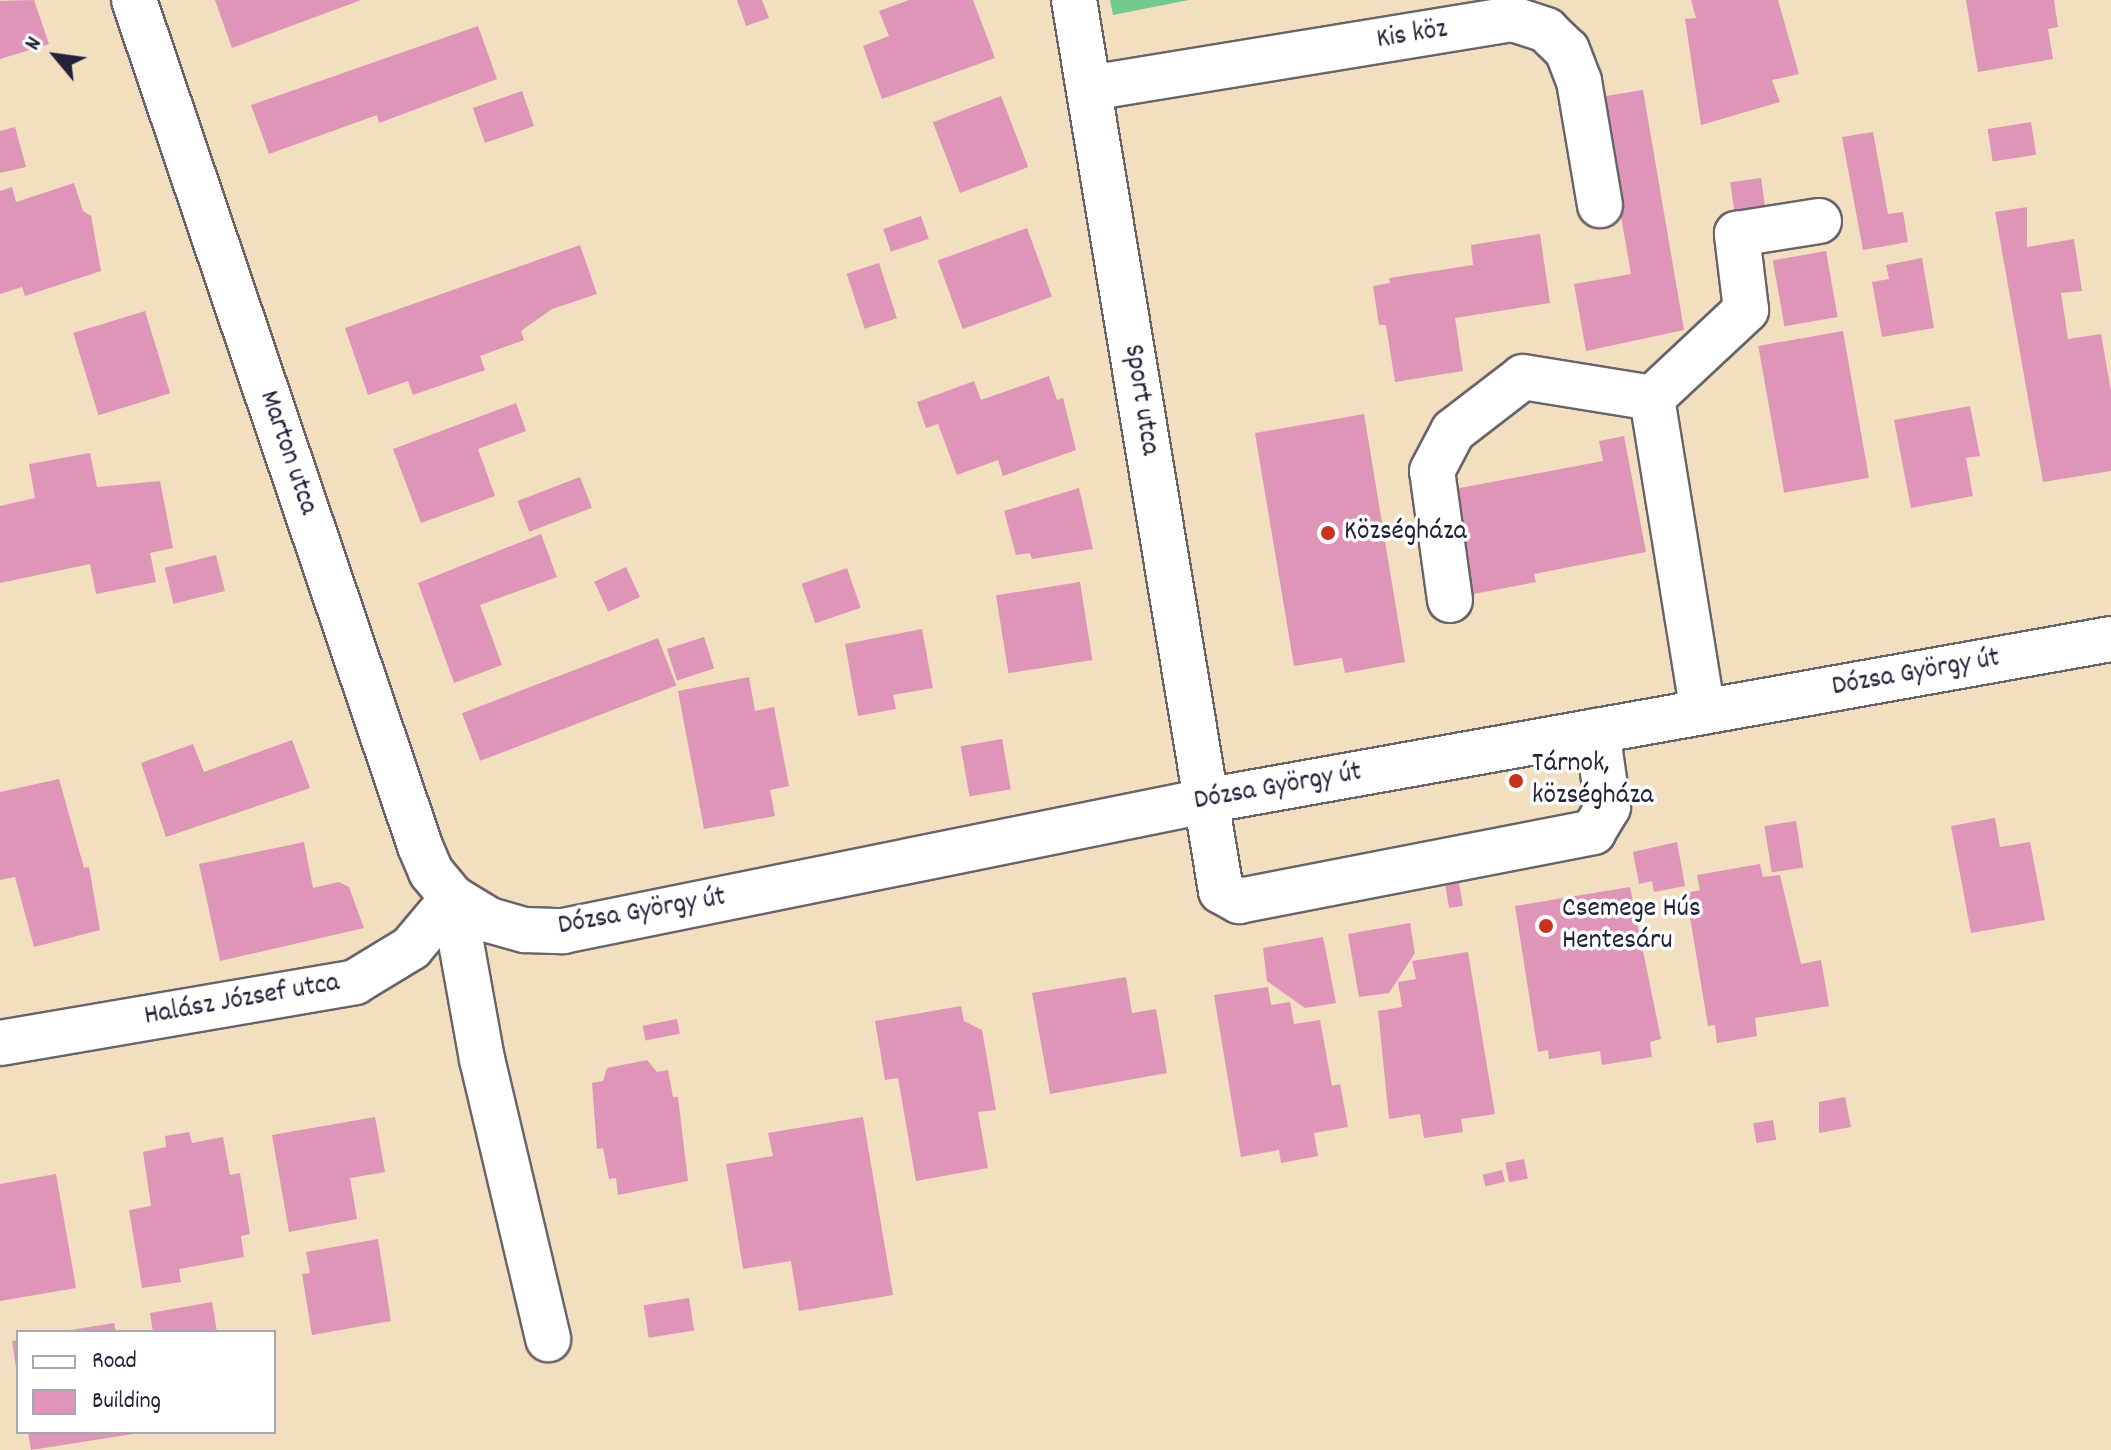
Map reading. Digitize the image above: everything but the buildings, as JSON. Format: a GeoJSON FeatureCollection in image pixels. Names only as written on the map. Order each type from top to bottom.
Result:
{"type":"FeatureCollection","features":[{"type":"Feature","properties":{"kind":"street","name":"Marton utca"},"geometry":{"type":"LineString","coordinates":[[134,0],[420,846],[431,872],[453,898]]}},
{"type":"Feature","properties":{"kind":"street","name":"Sport utca"},"geometry":{"type":"LineString","coordinates":[[1074,0],[1221,891],[1239,901],[1593,832],[1608,807],[1597,731]]}},
{"type":"Feature","properties":{"kind":"street","name":"Kis köz"},"geometry":{"type":"LineString","coordinates":[[1090,88],[1513,19],[1546,30],[1567,50],[1579,81],[1600,205]]}},
{"type":"Feature","properties":{"kind":"street"},"geometry":{"type":"LineString","coordinates":[[1652,398],[1746,310],[1737,234],[1819,221]]}},
{"type":"Feature","properties":{"kind":"street"},"geometry":{"type":"LineString","coordinates":[[1450,600],[1432,471],[1453,431],[1523,377],[1652,398]]}},
{"type":"Feature","properties":{"kind":"street"},"geometry":{"type":"LineString","coordinates":[[1652,398],[1703,712]]}},
{"type":"Feature","properties":{"kind":"street","name":"Dózsa György út"},"geometry":{"type":"LineString","coordinates":[[453,898],[513,927],[563,931],[1205,801],[2111,639]]}},
{"type":"Feature","properties":{"kind":"street","name":"Halász József utca"},"geometry":{"type":"LineString","coordinates":[[0,1043],[355,982],[411,948],[453,898]]}},
{"type":"Feature","properties":{"kind":"street"},"geometry":{"type":"LineString","coordinates":[[453,898],[482,1059],[548,1339]]}},
{"type":"Feature","properties":{"kind":"green space"},"geometry":{"type":"Polygon","coordinates":[[[1110,0],[1189,0],[1113,15],[1110,0]]]}},
{"type":"Feature","properties":{"kind":"place","name":"Községháza"},"geometry":{"type":"Point","coordinates":[1328,533]}},
{"type":"Feature","properties":{"kind":"place","name":"Tárnok, községháza"},"geometry":{"type":"Point","coordinates":[1516,781]}},
{"type":"Feature","properties":{"kind":"place","name":"Csemege Hús Hentesáru"},"geometry":{"type":"Point","coordinates":[1546,926]}}]}
